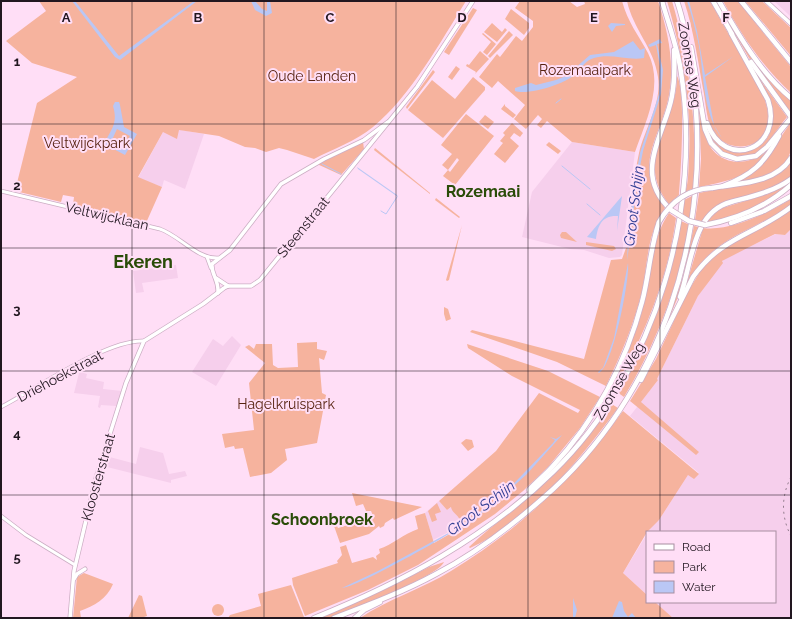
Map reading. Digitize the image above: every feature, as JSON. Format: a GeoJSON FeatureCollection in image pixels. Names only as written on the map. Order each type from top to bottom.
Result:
{"type":"FeatureCollection","features":[{"type":"Feature","properties":{"kind":"highway","name":"Zoomse Weg"},"geometry":{"type":"LineString","coordinates":[[314,618],[370,593],[428,564],[489,526],[554,471],[576,446],[606,407],[643,340],[664,284],[677,234],[683,192],[685,119],[680,67],[674,40],[662,1]]}},
{"type":"Feature","properties":{"kind":"highway","name":"Zoomse Weg"},"geometry":{"type":"LineString","coordinates":[[407,588],[435,574],[482,545],[542,499],[590,449],[630,394],[657,340],[676,288],[689,239],[693,215],[699,149],[695,94],[686,32],[677,1]]}},
{"type":"Feature","properties":{"kind":"highway"},"geometry":{"type":"LineString","coordinates":[[701,103],[712,135],[719,144],[727,148],[741,150],[750,149],[760,143],[769,130],[771,117],[768,100],[713,1]]}},
{"type":"Feature","properties":{"kind":"highway"},"geometry":{"type":"LineString","coordinates":[[719,1],[752,55],[771,79],[791,98]]}},
{"type":"Feature","properties":{"kind":"highway"},"geometry":{"type":"LineString","coordinates":[[741,1],[791,62]]}},
{"type":"Feature","properties":{"kind":"highway"},"geometry":{"type":"LineString","coordinates":[[686,32],[694,57],[701,103],[709,140],[719,152],[733,159],[745,159],[759,154],[767,147],[787,123]]}},
{"type":"Feature","properties":{"kind":"highway"},"geometry":{"type":"LineString","coordinates":[[722,186],[743,178],[761,163],[791,117],[731,33]]}},
{"type":"Feature","properties":{"kind":"highway"},"geometry":{"type":"LineString","coordinates":[[674,40],[673,91],[669,108],[654,148],[651,163],[656,189],[663,202],[671,210],[689,221],[705,225],[747,218],[791,196]]}},
{"type":"Feature","properties":{"kind":"highway"},"geometry":{"type":"LineString","coordinates":[[515,505],[553,466],[572,443],[610,385],[642,304],[654,236],[659,222],[669,207],[683,196],[700,189],[764,178],[784,167],[791,158]]}},
{"type":"Feature","properties":{"kind":"highway"},"geometry":{"type":"LineString","coordinates":[[672,319],[688,274],[699,231],[707,216],[722,205],[766,193],[791,179]]}},
{"type":"Feature","properties":{"kind":"highway"},"geometry":{"type":"LineString","coordinates":[[718,224],[755,210],[791,185]]}},
{"type":"Feature","properties":{"kind":"highway"},"geometry":{"type":"LineString","coordinates":[[630,394],[646,371],[693,277],[713,254],[727,243],[772,220],[791,207]]}},
{"type":"Feature","properties":{"kind":"highway"},"geometry":{"type":"LineString","coordinates":[[334,618],[407,588]]}},
{"type":"Feature","properties":{"kind":"highway"},"geometry":{"type":"LineString","coordinates":[[355,618],[364,610],[407,588]]}},
{"type":"Feature","properties":{"kind":"main road"},"geometry":{"type":"LineString","coordinates":[[218,293],[219,284],[212,269],[212,264],[230,250],[281,184],[324,159],[364,140],[389,121],[424,77],[473,1]]}},
{"type":"Feature","properties":{"kind":"main road"},"geometry":{"type":"LineString","coordinates":[[766,1],[791,24]]}},
{"type":"Feature","properties":{"kind":"main road","name":"Steenstraat"},"geometry":{"type":"LineString","coordinates":[[228,286],[251,286],[260,280],[389,121]]}},
{"type":"Feature","properties":{"kind":"main road"},"geometry":{"type":"LineString","coordinates":[[144,342],[228,286],[216,278]]}},
{"type":"Feature","properties":{"kind":"main road","name":"Kloosterstraat"},"geometry":{"type":"LineString","coordinates":[[70,618],[75,565],[99,468],[126,384],[144,342]]}},
{"type":"Feature","properties":{"kind":"main road"},"geometry":{"type":"LineString","coordinates":[[73,582],[77,574],[85,569]]}},
{"type":"Feature","properties":{"kind":"main road"},"geometry":{"type":"LineString","coordinates":[[68,576],[74,577]]}},
{"type":"Feature","properties":{"kind":"street","name":"Veltwijcklaan"},"geometry":{"type":"LineString","coordinates":[[1,191],[160,229],[180,239],[207,257],[218,258]]}},
{"type":"Feature","properties":{"kind":"street"},"geometry":{"type":"LineString","coordinates":[[207,257],[212,269]]}},
{"type":"Feature","properties":{"kind":"street","name":"Driehoekstraat"},"geometry":{"type":"LineString","coordinates":[[1,407],[88,358],[134,342],[144,342]]}},
{"type":"Feature","properties":{"kind":"street"},"geometry":{"type":"LineString","coordinates":[[1,516],[26,535],[75,565]]}},
{"type":"Feature","properties":{"kind":"shaded area"},"geometry":{"type":"Polygon","coordinates":[[[774,1],[791,1],[791,17],[789,15],[774,1]]]}},
{"type":"Feature","properties":{"kind":"shaded area"},"geometry":{"type":"Polygon","coordinates":[[[175,129],[204,134],[185,189],[164,180],[162,187],[138,178],[163,132],[175,129]]]}},
{"type":"Feature","properties":{"kind":"shaded area"},"geometry":{"type":"Polygon","coordinates":[[[572,142],[635,152],[622,255],[620,257],[609,258],[584,250],[570,249],[522,237],[532,192],[572,142]]]}},
{"type":"Feature","properties":{"kind":"shaded area"},"geometry":{"type":"Polygon","coordinates":[[[791,229],[791,618],[673,618],[656,603],[776,603],[776,531],[649,531],[652,525],[659,520],[688,475],[699,473],[630,416],[658,380],[657,379],[698,296],[724,259],[776,234],[785,235],[791,229]]]}},
{"type":"Feature","properties":{"kind":"shaded area"},"geometry":{"type":"Polygon","coordinates":[[[176,265],[178,278],[142,283],[144,292],[136,293],[133,271],[176,265]]]}},
{"type":"Feature","properties":{"kind":"shaded area"},"geometry":{"type":"Polygon","coordinates":[[[232,336],[241,345],[216,386],[192,372],[213,339],[223,346],[232,336]]]}},
{"type":"Feature","properties":{"kind":"shaded area"},"geometry":{"type":"Polygon","coordinates":[[[78,368],[80,372],[87,374],[86,378],[104,382],[103,389],[122,391],[116,406],[101,405],[100,408],[98,407],[100,396],[74,393],[79,373],[76,369],[78,368]]]}},
{"type":"Feature","properties":{"kind":"shaded area"},"geometry":{"type":"Polygon","coordinates":[[[140,447],[163,453],[169,474],[185,471],[187,476],[171,480],[171,483],[103,466],[106,456],[136,464],[140,447]]]}},
{"type":"Feature","properties":{"kind":"shaded area"},"geometry":{"type":"Polygon","coordinates":[[[439,501],[447,510],[453,506],[466,523],[433,540],[425,513],[439,501]]]}},
{"type":"Feature","properties":{"kind":"shaded area"},"geometry":{"type":"Polygon","coordinates":[[[646,536],[646,594],[623,573],[646,536]]]}},
{"type":"Feature","properties":{"kind":"green space","name":"Oude Landen"},"geometry":{"type":"Polygon","coordinates":[[[39,1],[466,1],[424,68],[387,115],[366,132],[314,159],[279,148],[266,152],[255,148],[245,147],[219,136],[179,130],[177,139],[163,132],[138,177],[162,187],[146,223],[73,205],[74,197],[63,195],[61,202],[15,191],[37,103],[77,77],[32,63],[6,41],[46,11],[39,1]]]}},
{"type":"Feature","properties":{"kind":"green space","name":"Rozemaaipark"},"geometry":{"type":"Polygon","coordinates":[[[520,1],[569,1],[577,7],[585,4],[584,1],[622,1],[630,22],[648,53],[654,78],[652,103],[635,152],[572,142],[547,121],[541,128],[537,125],[542,119],[538,115],[526,129],[514,119],[525,105],[498,81],[492,88],[479,77],[497,54],[500,57],[516,36],[522,41],[533,27],[533,21],[515,8],[520,1]]]}},
{"type":"Feature","properties":{"kind":"green space"},"geometry":{"type":"Polygon","coordinates":[[[627,1],[658,1],[669,44],[671,66],[670,88],[667,105],[652,148],[649,162],[650,177],[655,192],[665,208],[659,218],[651,238],[642,291],[635,315],[622,351],[606,386],[557,362],[470,332],[472,330],[584,359],[611,260],[622,259],[626,248],[628,248],[632,200],[639,153],[658,96],[659,87],[656,67],[634,21],[627,1]]]}},
{"type":"Feature","properties":{"kind":"green space"},"geometry":{"type":"Polygon","coordinates":[[[667,1],[672,1],[678,24],[688,71],[691,94],[695,164],[694,188],[685,192],[688,176],[690,139],[689,119],[685,79],[667,1]]]}},
{"type":"Feature","properties":{"kind":"green space"},"geometry":{"type":"Polygon","coordinates":[[[684,1],[710,1],[763,95],[768,111],[767,128],[763,136],[757,142],[750,145],[734,146],[719,139],[713,132],[709,124],[693,35],[684,1]]]}},
{"type":"Feature","properties":{"kind":"green space"},"geometry":{"type":"Polygon","coordinates":[[[723,1],[738,1],[791,67],[791,93],[753,50],[723,1]]]}},
{"type":"Feature","properties":{"kind":"green space"},"geometry":{"type":"Polygon","coordinates":[[[745,1],[762,1],[791,28],[791,56],[745,1]]]}},
{"type":"Feature","properties":{"kind":"green space"},"geometry":{"type":"Polygon","coordinates":[[[718,5],[751,56],[791,101],[791,113],[749,58],[718,5]]]}},
{"type":"Feature","properties":{"kind":"green space"},"geometry":{"type":"Polygon","coordinates":[[[473,8],[477,10],[449,55],[444,52],[473,8]]]}},
{"type":"Feature","properties":{"kind":"green space"},"geometry":{"type":"Polygon","coordinates":[[[511,9],[529,23],[529,28],[524,35],[505,19],[511,9]]]}},
{"type":"Feature","properties":{"kind":"green space"},"geometry":{"type":"Polygon","coordinates":[[[492,23],[502,32],[505,28],[507,30],[497,42],[484,32],[492,23]]]}},
{"type":"Feature","properties":{"kind":"green space"},"geometry":{"type":"Polygon","coordinates":[[[509,31],[513,35],[490,58],[488,56],[509,31]]]}},
{"type":"Feature","properties":{"kind":"green space"},"geometry":{"type":"Polygon","coordinates":[[[483,33],[496,44],[487,55],[483,52],[491,42],[482,34],[483,33]]]}},
{"type":"Feature","properties":{"kind":"green space"},"geometry":{"type":"Polygon","coordinates":[[[480,51],[489,59],[475,74],[476,72],[466,66],[467,64],[469,65],[480,51]]]}},
{"type":"Feature","properties":{"kind":"green space"},"geometry":{"type":"Polygon","coordinates":[[[456,66],[460,69],[452,80],[448,77],[456,66]]]}},
{"type":"Feature","properties":{"kind":"green space"},"geometry":{"type":"Polygon","coordinates":[[[433,70],[435,72],[407,109],[406,107],[433,70]]]}},
{"type":"Feature","properties":{"kind":"green space"},"geometry":{"type":"Polygon","coordinates":[[[677,76],[680,85],[682,114],[681,169],[679,195],[669,204],[659,187],[655,171],[656,156],[671,110],[677,76]]]}},
{"type":"Feature","properties":{"kind":"green space"},"geometry":{"type":"Polygon","coordinates":[[[473,77],[485,87],[485,90],[443,138],[408,110],[432,80],[455,99],[473,77]]]}},
{"type":"Feature","properties":{"kind":"green space"},"geometry":{"type":"Polygon","coordinates":[[[759,78],[787,117],[758,152],[750,156],[741,157],[727,154],[719,148],[711,137],[719,145],[729,149],[739,151],[749,150],[766,140],[770,131],[772,119],[771,108],[759,78]]]}},
{"type":"Feature","properties":{"kind":"green space"},"geometry":{"type":"Polygon","coordinates":[[[505,104],[505,106],[516,115],[513,118],[501,109],[505,104]]]}},
{"type":"Feature","properties":{"kind":"green space"},"geometry":{"type":"Polygon","coordinates":[[[699,104],[706,138],[717,154],[724,159],[742,162],[750,160],[767,151],[762,160],[748,172],[739,176],[719,183],[699,187],[701,159],[699,104]]]}},
{"type":"Feature","properties":{"kind":"green space"},"geometry":{"type":"Polygon","coordinates":[[[466,114],[494,136],[455,185],[443,176],[448,170],[442,165],[452,154],[441,145],[466,114]],[[457,158],[448,170],[450,172],[459,160],[457,158]]]}},
{"type":"Feature","properties":{"kind":"green space"},"geometry":{"type":"Polygon","coordinates":[[[485,115],[494,122],[488,129],[479,122],[485,115]]]}},
{"type":"Feature","properties":{"kind":"green space"},"geometry":{"type":"Polygon","coordinates":[[[791,122],[790,153],[782,166],[760,177],[737,182],[762,165],[791,122]]]}},
{"type":"Feature","properties":{"kind":"green space"},"geometry":{"type":"Polygon","coordinates":[[[512,123],[523,133],[520,137],[514,133],[510,138],[519,146],[505,163],[494,154],[503,143],[500,141],[505,135],[503,133],[512,123]]]}},
{"type":"Feature","properties":{"kind":"green space"},"geometry":{"type":"Polygon","coordinates":[[[363,142],[364,149],[341,175],[317,164],[363,142]]]}},
{"type":"Feature","properties":{"kind":"green space"},"geometry":{"type":"Polygon","coordinates":[[[549,142],[561,151],[558,154],[546,145],[549,142]]]}},
{"type":"Feature","properties":{"kind":"green space"},"geometry":{"type":"Polygon","coordinates":[[[375,148],[430,193],[430,194],[374,150],[375,148]]]}},
{"type":"Feature","properties":{"kind":"green space"},"geometry":{"type":"Polygon","coordinates":[[[791,160],[791,177],[762,192],[724,203],[712,210],[702,221],[695,220],[699,193],[762,180],[791,160]]]}},
{"type":"Feature","properties":{"kind":"green space"},"geometry":{"type":"Polygon","coordinates":[[[791,181],[791,183],[782,190],[752,210],[729,219],[706,222],[719,209],[768,194],[791,181]]]}},
{"type":"Feature","properties":{"kind":"green space"},"geometry":{"type":"Polygon","coordinates":[[[694,195],[690,219],[682,215],[684,200],[694,195]]]}},
{"type":"Feature","properties":{"kind":"green space"},"geometry":{"type":"Polygon","coordinates":[[[436,198],[460,217],[459,218],[435,200],[436,198]]]}},
{"type":"Feature","properties":{"kind":"green space"},"geometry":{"type":"Polygon","coordinates":[[[791,199],[791,205],[741,233],[712,252],[704,260],[686,286],[703,228],[725,227],[737,224],[771,210],[791,199]]]}},
{"type":"Feature","properties":{"kind":"green space"},"geometry":{"type":"Polygon","coordinates":[[[791,210],[791,229],[785,235],[775,234],[722,261],[723,263],[698,296],[657,379],[658,380],[641,402],[699,452],[696,455],[630,401],[656,359],[687,293],[703,267],[715,255],[741,238],[771,223],[791,210]]]}},
{"type":"Feature","properties":{"kind":"green space"},"geometry":{"type":"Polygon","coordinates":[[[669,213],[676,218],[661,285],[635,349],[613,390],[611,389],[638,325],[647,292],[655,245],[663,223],[669,213]]]}},
{"type":"Feature","properties":{"kind":"green space"},"geometry":{"type":"Polygon","coordinates":[[[681,221],[690,225],[672,292],[656,335],[636,377],[624,397],[617,392],[640,352],[658,310],[672,266],[681,221]]]}},
{"type":"Feature","properties":{"kind":"green space"},"geometry":{"type":"Polygon","coordinates":[[[462,225],[449,280],[447,281],[446,280],[462,225]]]}},
{"type":"Feature","properties":{"kind":"green space"},"geometry":{"type":"Polygon","coordinates":[[[694,226],[699,227],[678,297],[665,328],[683,277],[694,226]]]}},
{"type":"Feature","properties":{"kind":"green space"},"geometry":{"type":"Polygon","coordinates":[[[562,232],[566,232],[577,242],[561,238],[560,235],[562,232]]]}},
{"type":"Feature","properties":{"kind":"green space"},"geometry":{"type":"Polygon","coordinates":[[[586,242],[614,246],[616,249],[612,251],[586,245],[586,242]]]}},
{"type":"Feature","properties":{"kind":"green space"},"geometry":{"type":"Polygon","coordinates":[[[444,307],[448,309],[451,319],[446,321],[444,314],[444,307]]]}},
{"type":"Feature","properties":{"kind":"green space","name":"Hagelkruispark"},"geometry":{"type":"Polygon","coordinates":[[[317,342],[317,349],[327,351],[324,360],[319,358],[322,393],[326,395],[317,443],[285,449],[287,460],[271,473],[250,477],[243,448],[235,449],[234,446],[225,448],[222,434],[254,430],[249,383],[265,363],[245,347],[249,345],[254,349],[256,344],[272,344],[273,365],[278,368],[298,367],[297,343],[317,342]]]}},
{"type":"Feature","properties":{"kind":"green space"},"geometry":{"type":"Polygon","coordinates":[[[467,344],[548,371],[600,397],[580,428],[548,467],[523,491],[495,514],[418,565],[368,590],[305,616],[293,585],[292,578],[338,563],[337,561],[342,555],[340,547],[346,545],[352,563],[373,557],[377,560],[376,556],[380,553],[379,549],[418,529],[415,516],[425,513],[434,543],[455,531],[460,524],[458,517],[451,507],[447,510],[439,501],[496,451],[539,393],[578,413],[580,410],[512,376],[468,348],[467,344]]]}},
{"type":"Feature","properties":{"kind":"green space"},"geometry":{"type":"Polygon","coordinates":[[[610,403],[618,408],[587,448],[552,487],[533,506],[513,522],[470,548],[469,547],[477,539],[529,497],[557,469],[610,403]]]}},
{"type":"Feature","properties":{"kind":"green space"},"geometry":{"type":"Polygon","coordinates":[[[623,411],[699,474],[694,479],[688,475],[659,520],[648,531],[646,531],[646,534],[623,573],[646,594],[646,603],[656,603],[673,618],[360,618],[382,605],[451,571],[501,537],[545,500],[566,479],[623,411]]]}},
{"type":"Feature","properties":{"kind":"green space"},"geometry":{"type":"Polygon","coordinates":[[[466,439],[472,440],[474,447],[468,451],[461,443],[466,439]]]}},
{"type":"Feature","properties":{"kind":"green space"},"geometry":{"type":"Polygon","coordinates":[[[352,493],[422,507],[394,520],[393,518],[385,523],[384,526],[380,528],[379,526],[369,534],[340,543],[334,526],[337,526],[338,528],[358,522],[368,523],[374,518],[371,511],[366,511],[363,504],[356,506],[352,493]]]}},
{"type":"Feature","properties":{"kind":"green space"},"geometry":{"type":"Polygon","coordinates":[[[437,503],[441,512],[435,514],[437,520],[432,522],[428,511],[437,503]]]}},
{"type":"Feature","properties":{"kind":"green space"},"geometry":{"type":"Polygon","coordinates":[[[444,562],[427,576],[392,593],[329,618],[320,618],[390,587],[429,567],[444,562]]]}},
{"type":"Feature","properties":{"kind":"green space"},"geometry":{"type":"Polygon","coordinates":[[[84,573],[113,584],[104,598],[90,607],[80,611],[81,618],[73,618],[77,577],[84,573]]]}},
{"type":"Feature","properties":{"kind":"green space"},"geometry":{"type":"Polygon","coordinates":[[[291,585],[304,617],[228,618],[230,615],[261,606],[258,594],[291,585]]]}},
{"type":"Feature","properties":{"kind":"green space"},"geometry":{"type":"Polygon","coordinates":[[[139,595],[142,596],[147,616],[141,618],[128,618],[139,595]]]}},
{"type":"Feature","properties":{"kind":"green space"},"geometry":{"type":"Polygon","coordinates":[[[216,604],[220,604],[224,610],[220,616],[216,616],[212,612],[212,608],[216,604]]]}},
{"type":"Feature","properties":{"kind":"water"},"geometry":{"type":"Polygon","coordinates":[[[72,1],[75,1],[119,56],[194,1],[197,1],[120,60],[115,57],[72,1]]]}},
{"type":"Feature","properties":{"kind":"water"},"geometry":{"type":"Polygon","coordinates":[[[251,1],[255,1],[262,9],[267,11],[267,1],[270,1],[272,13],[266,16],[255,10],[251,1]]]}},
{"type":"Feature","properties":{"kind":"water"},"geometry":{"type":"Polygon","coordinates":[[[687,1],[689,1],[697,31],[705,75],[734,56],[705,77],[714,124],[705,94],[699,46],[687,1]]]}},
{"type":"Feature","properties":{"kind":"water"},"geometry":{"type":"Polygon","coordinates":[[[611,23],[625,25],[616,26],[612,32],[608,26],[611,23]]]}},
{"type":"Feature","properties":{"kind":"water"},"geometry":{"type":"Polygon","coordinates":[[[660,39],[662,43],[657,44],[663,70],[661,94],[643,151],[636,188],[634,187],[640,153],[659,94],[660,67],[656,45],[650,47],[648,45],[660,39]]]}},
{"type":"Feature","properties":{"kind":"water"},"geometry":{"type":"Polygon","coordinates":[[[633,41],[640,50],[645,48],[644,58],[632,59],[607,56],[594,58],[583,65],[573,76],[558,84],[529,92],[515,91],[515,88],[531,83],[536,85],[566,76],[590,55],[614,52],[633,41]]]}},
{"type":"Feature","properties":{"kind":"water"},"geometry":{"type":"Polygon","coordinates":[[[115,102],[119,102],[124,127],[137,134],[125,155],[104,144],[112,129],[115,117],[113,106],[115,102]],[[117,129],[111,142],[123,148],[130,136],[117,129]]]}},
{"type":"Feature","properties":{"kind":"water"},"geometry":{"type":"Polygon","coordinates":[[[357,167],[397,195],[398,197],[358,169],[357,167]]]}},
{"type":"Feature","properties":{"kind":"water","name":"Groot Schijn"},"geometry":{"type":"Polygon","coordinates":[[[634,190],[636,192],[627,261],[629,222],[634,190]]]}},
{"type":"Feature","properties":{"kind":"water"},"geometry":{"type":"Polygon","coordinates":[[[622,196],[617,231],[618,216],[608,217],[600,225],[596,239],[587,237],[622,196]]]}},
{"type":"Feature","properties":{"kind":"water"},"geometry":{"type":"Polygon","coordinates":[[[628,263],[628,272],[620,321],[610,355],[604,367],[599,373],[598,372],[603,368],[614,338],[628,263]]]}},
{"type":"Feature","properties":{"kind":"water"},"geometry":{"type":"Polygon","coordinates":[[[562,435],[527,474],[496,502],[553,443],[555,440],[550,437],[556,439],[562,435]]]}},
{"type":"Feature","properties":{"kind":"water"},"geometry":{"type":"Polygon","coordinates":[[[494,502],[488,509],[472,520],[423,549],[372,576],[353,585],[342,588],[378,571],[454,530],[494,502]]]}},
{"type":"Feature","properties":{"kind":"water"},"geometry":{"type":"Polygon","coordinates":[[[573,598],[577,610],[575,618],[573,618],[573,598]]]}},
{"type":"Feature","properties":{"kind":"water"},"geometry":{"type":"Polygon","coordinates":[[[619,601],[622,602],[624,611],[628,617],[632,613],[636,618],[612,618],[619,601]]]}},
{"type":"Feature","properties":{"kind":"waterway"},"geometry":{"type":"LineString","coordinates":[[556,103],[561,99]]}},
{"type":"Feature","properties":{"kind":"waterway"},"geometry":{"type":"LineString","coordinates":[[322,164],[341,174]]}},
{"type":"Feature","properties":{"kind":"waterway"},"geometry":{"type":"LineString","coordinates":[[562,166],[590,189]]}},
{"type":"Feature","properties":{"kind":"waterway"},"geometry":{"type":"LineString","coordinates":[[381,211],[386,214],[397,197]]}},
{"type":"Feature","properties":{"kind":"waterway"},"geometry":{"type":"LineString","coordinates":[[587,204],[600,215]]}},
{"type":"Feature","properties":{"kind":"railway"},"geometry":{"type":"LineString","coordinates":[[791,477],[784,499],[785,521],[791,536]]}},
{"type":"Feature","properties":{"kind":"district","name":"Rozemaai"},"geometry":{"type":"Point","coordinates":[483,191]}},
{"type":"Feature","properties":{"kind":"district","name":"Ekeren"},"geometry":{"type":"Point","coordinates":[143,262]}},
{"type":"Feature","properties":{"kind":"district","name":"Schoonbroek"},"geometry":{"type":"Point","coordinates":[322,519]}},
{"type":"Feature","properties":{"kind":"park label","name":"Veltwijckpark"},"geometry":{"type":"Point","coordinates":[87,143]}}]}
